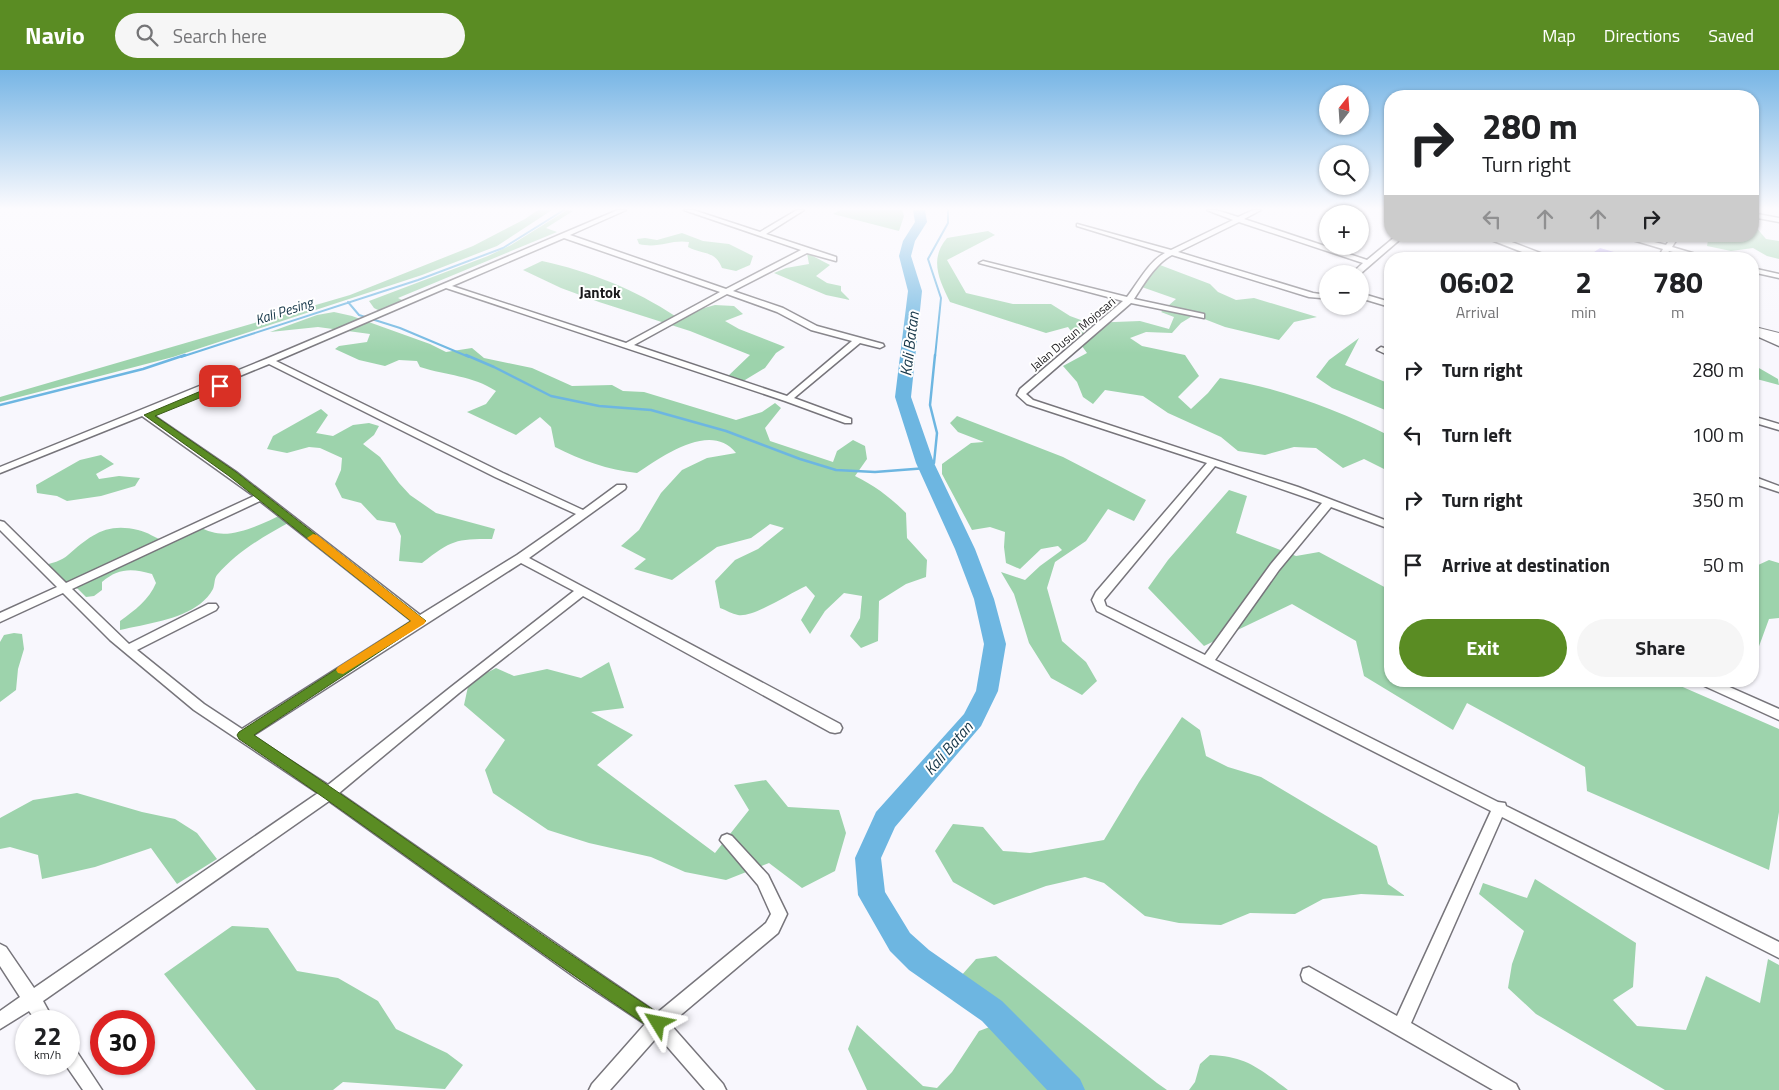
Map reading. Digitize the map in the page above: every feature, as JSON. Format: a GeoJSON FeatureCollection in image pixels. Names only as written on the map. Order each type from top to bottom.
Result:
{"type":"FeatureCollection","features":[{"type":"Feature","properties":{"kind":"main road"},"geometry":{"type":"LineString","coordinates":[[1759,332],[1779,342]]}},
{"type":"Feature","properties":{"kind":"street"},"geometry":{"type":"LineString","coordinates":[[0,476],[272,363],[511,258]]}},
{"type":"Feature","properties":{"kind":"street"},"geometry":{"type":"LineString","coordinates":[[627,258],[780,310],[814,328],[880,346]]}},
{"type":"Feature","properties":{"kind":"street"},"geometry":{"type":"LineString","coordinates":[[627,346],[792,258]]}},
{"type":"Feature","properties":{"kind":"street"},"geometry":{"type":"LineString","coordinates":[[827,258],[833,260]]}},
{"type":"Feature","properties":{"kind":"street","name":"Jalan Dusun Mojosari"},"geometry":{"type":"LineString","coordinates":[[1163,258],[1156,263],[1129,300],[1022,392],[1021,395],[1030,402],[1213,462]]}},
{"type":"Feature","properties":{"kind":"street"},"geometry":{"type":"LineString","coordinates":[[1193,258],[1319,296]]}},
{"type":"Feature","properties":{"kind":"street"},"geometry":{"type":"LineString","coordinates":[[1352,258],[1368,263]]}},
{"type":"Feature","properties":{"kind":"street"},"geometry":{"type":"LineString","coordinates":[[1366,265],[1375,258]]}},
{"type":"Feature","properties":{"kind":"street"},"geometry":{"type":"LineString","coordinates":[[983,263],[1201,316]]}},
{"type":"Feature","properties":{"kind":"street"},"geometry":{"type":"LineString","coordinates":[[1759,272],[1779,276]]}},
{"type":"Feature","properties":{"kind":"street"},"geometry":{"type":"LineString","coordinates":[[446,286],[788,399],[848,421]]}},
{"type":"Feature","properties":{"kind":"street"},"geometry":{"type":"LineString","coordinates":[[1369,298],[1384,303]]}},
{"type":"Feature","properties":{"kind":"street"},"geometry":{"type":"LineString","coordinates":[[1759,331],[1779,336]]}},
{"type":"Feature","properties":{"kind":"street"},"geometry":{"type":"LineString","coordinates":[[788,399],[857,341]]}},
{"type":"Feature","properties":{"kind":"street"},"geometry":{"type":"LineString","coordinates":[[272,363],[499,475],[584,514]]}},
{"type":"Feature","properties":{"kind":"street"},"geometry":{"type":"LineString","coordinates":[[0,470],[146,414]]}},
{"type":"Feature","properties":{"kind":"street"},"geometry":{"type":"LineString","coordinates":[[146,414],[232,474],[420,621]]}},
{"type":"Feature","properties":{"kind":"street"},"geometry":{"type":"LineString","coordinates":[[1759,421],[1779,427]]}},
{"type":"Feature","properties":{"kind":"street"},"geometry":{"type":"LineString","coordinates":[[1384,524],[1329,502],[1213,462],[1150,534],[1100,595],[1098,600],[1102,608],[1109,613],[1500,807],[1779,950]]}},
{"type":"Feature","properties":{"kind":"street"},"geometry":{"type":"LineString","coordinates":[[1759,482],[1779,489]]}},
{"type":"Feature","properties":{"kind":"street"},"geometry":{"type":"LineString","coordinates":[[243,735],[521,558],[621,487]]}},
{"type":"Feature","properties":{"kind":"street"},"geometry":{"type":"LineString","coordinates":[[0,618],[260,497]]}},
{"type":"Feature","properties":{"kind":"street"},"geometry":{"type":"LineString","coordinates":[[1208,662],[1275,567],[1329,502]]}},
{"type":"Feature","properties":{"kind":"street"},"geometry":{"type":"LineString","coordinates":[[0,524],[129,650],[199,708],[329,793],[584,974],[658,1023],[717,1090]]}},
{"type":"Feature","properties":{"kind":"street"},"geometry":{"type":"LineString","coordinates":[[521,558],[835,728]]}},
{"type":"Feature","properties":{"kind":"street"},"geometry":{"type":"LineString","coordinates":[[0,1021],[329,793],[455,690],[582,591]]}},
{"type":"Feature","properties":{"kind":"street"},"geometry":{"type":"LineString","coordinates":[[129,650],[212,607]]}},
{"type":"Feature","properties":{"kind":"street"},"geometry":{"type":"LineString","coordinates":[[1717,687],[1779,715]]}},
{"type":"Feature","properties":{"kind":"street"},"geometry":{"type":"LineString","coordinates":[[1401,1028],[1500,807]]}},
{"type":"Feature","properties":{"kind":"street"},"geometry":{"type":"LineString","coordinates":[[598,1090],[658,1023],[772,928],[779,914],[762,880],[727,840]]}},
{"type":"Feature","properties":{"kind":"street"},"geometry":{"type":"LineString","coordinates":[[0,952],[38,1010]]}},
{"type":"Feature","properties":{"kind":"street"},"geometry":{"type":"LineString","coordinates":[[1309,976],[1510,1090]]}},
{"type":"Feature","properties":{"kind":"street"},"geometry":{"type":"LineString","coordinates":[[80,1071],[93,1090]]}},
{"type":"Feature","properties":{"kind":"green space"},"geometry":{"type":"Polygon","coordinates":[[[444,258],[467,258],[422,275],[173,357],[0,402],[0,397],[350,295],[444,258]]]}},
{"type":"Feature","properties":{"kind":"green space"},"geometry":{"type":"Polygon","coordinates":[[[484,258],[495,258],[398,298],[404,301],[380,311],[374,308],[369,301],[484,258]]]}},
{"type":"Feature","properties":{"kind":"green space"},"geometry":{"type":"Polygon","coordinates":[[[716,258],[752,258],[750,265],[736,271],[722,268],[716,258]]]}},
{"type":"Feature","properties":{"kind":"green space"},"geometry":{"type":"Polygon","coordinates":[[[808,258],[816,258],[830,265],[816,276],[827,283],[841,286],[841,291],[850,300],[826,295],[774,273],[786,268],[809,264],[808,258]]]}},
{"type":"Feature","properties":{"kind":"green space"},"geometry":{"type":"Polygon","coordinates":[[[938,258],[952,258],[947,260],[966,293],[1013,304],[1051,304],[1070,316],[1089,323],[1140,321],[1169,329],[1174,317],[1161,312],[1176,299],[1139,286],[1160,265],[1210,284],[1218,292],[1236,300],[1254,298],[1317,317],[1294,322],[1279,340],[1225,327],[1194,315],[1181,323],[1172,333],[1146,332],[1130,338],[1142,346],[1185,355],[1199,376],[1178,397],[1191,409],[1220,378],[1264,387],[1328,408],[1384,433],[1384,469],[1364,459],[1343,468],[1316,448],[1294,447],[1265,455],[1238,451],[1221,437],[1168,413],[1143,396],[1105,390],[1093,404],[1083,397],[1077,382],[1063,366],[1087,353],[1068,327],[1046,333],[950,302],[939,278],[938,258]]]}},
{"type":"Feature","properties":{"kind":"green space"},"geometry":{"type":"Polygon","coordinates":[[[542,261],[612,282],[675,316],[715,305],[734,306],[743,314],[725,321],[739,329],[785,347],[776,353],[765,368],[740,383],[726,378],[750,355],[690,331],[561,288],[523,270],[542,261]]]}},
{"type":"Feature","properties":{"kind":"green space"},"geometry":{"type":"Polygon","coordinates":[[[334,312],[352,316],[430,344],[446,352],[472,348],[484,358],[532,368],[572,386],[612,385],[623,391],[644,392],[736,420],[762,412],[775,403],[781,408],[765,428],[770,441],[833,462],[837,451],[853,440],[865,446],[867,459],[855,476],[882,492],[906,513],[907,538],[927,560],[926,577],[906,584],[879,601],[878,641],[861,648],[850,636],[860,618],[862,596],[844,593],[825,611],[810,634],[801,620],[815,596],[806,586],[753,613],[738,615],[720,608],[715,581],[735,560],[758,549],[784,528],[770,524],[751,538],[717,547],[672,580],[634,569],[646,559],[621,546],[639,530],[661,493],[682,470],[707,458],[736,453],[726,444],[714,440],[687,445],[660,458],[637,473],[605,467],[555,447],[551,427],[540,417],[516,435],[467,412],[486,404],[496,391],[478,382],[420,367],[417,361],[399,360],[385,366],[359,360],[335,349],[339,346],[367,342],[370,334],[318,327],[270,332],[317,315],[334,312]]]}},
{"type":"Feature","properties":{"kind":"green space"},"geometry":{"type":"Polygon","coordinates":[[[1359,338],[1345,365],[1384,381],[1384,410],[1332,388],[1316,377],[1329,360],[1359,338]]]}},
{"type":"Feature","properties":{"kind":"green space"},"geometry":{"type":"Polygon","coordinates":[[[1759,368],[1778,379],[1779,385],[1759,380],[1759,368]]]}},
{"type":"Feature","properties":{"kind":"green space"},"geometry":{"type":"Polygon","coordinates":[[[321,409],[328,415],[316,433],[333,436],[353,425],[369,423],[379,426],[374,435],[363,444],[380,457],[410,495],[436,513],[495,529],[492,539],[454,542],[422,563],[399,561],[401,536],[395,523],[377,520],[361,503],[342,498],[335,484],[341,470],[342,458],[320,448],[309,447],[287,453],[267,449],[273,436],[321,409]]]}},
{"type":"Feature","properties":{"kind":"green space"},"geometry":{"type":"Polygon","coordinates":[[[957,416],[1063,457],[1146,500],[1134,521],[1108,509],[1086,541],[1055,562],[1047,588],[1062,641],[1086,662],[1097,681],[1082,695],[1051,678],[1029,643],[1014,594],[1001,572],[1025,580],[1062,550],[1058,546],[1041,549],[1020,569],[1006,563],[1005,532],[990,527],[972,530],[942,474],[942,464],[971,443],[984,442],[958,432],[950,423],[957,416]]]}},
{"type":"Feature","properties":{"kind":"green space"},"geometry":{"type":"Polygon","coordinates":[[[101,455],[114,464],[96,474],[99,479],[119,476],[140,478],[135,486],[101,496],[67,501],[57,496],[37,493],[36,485],[80,460],[101,455]]]}},
{"type":"Feature","properties":{"kind":"green space"},"geometry":{"type":"Polygon","coordinates":[[[1229,490],[1247,496],[1236,533],[1296,556],[1319,552],[1384,587],[1384,687],[1683,687],[1779,729],[1779,812],[1769,870],[1587,791],[1585,767],[1467,703],[1453,730],[1364,676],[1356,641],[1292,604],[1204,646],[1148,588],[1168,560],[1229,490]]]}},
{"type":"Feature","properties":{"kind":"green space"},"geometry":{"type":"Polygon","coordinates":[[[283,514],[292,521],[262,538],[225,566],[215,578],[213,589],[202,602],[172,618],[120,630],[120,621],[150,595],[156,583],[152,574],[126,570],[114,574],[102,582],[102,590],[94,596],[86,597],[78,589],[59,582],[43,566],[63,559],[91,537],[108,529],[127,528],[138,530],[164,541],[198,526],[220,534],[239,532],[283,514]]]}},
{"type":"Feature","properties":{"kind":"green space"},"geometry":{"type":"Polygon","coordinates":[[[1769,560],[1779,563],[1779,618],[1769,619],[1759,646],[1759,565],[1769,560]]]}},
{"type":"Feature","properties":{"kind":"green space"},"geometry":{"type":"Polygon","coordinates":[[[22,634],[24,649],[18,669],[16,690],[0,702],[0,642],[4,635],[22,634]]]}},
{"type":"Feature","properties":{"kind":"green space"},"geometry":{"type":"Polygon","coordinates":[[[609,662],[624,708],[591,712],[633,735],[597,765],[715,853],[749,810],[734,785],[766,780],[788,807],[839,810],[846,833],[835,871],[802,888],[769,863],[726,880],[685,872],[651,857],[589,843],[548,830],[493,793],[485,770],[505,740],[464,705],[469,682],[496,668],[514,676],[547,669],[581,678],[609,662]]]}},
{"type":"Feature","properties":{"kind":"green space"},"geometry":{"type":"Polygon","coordinates":[[[1182,717],[1200,730],[1206,756],[1228,767],[1261,777],[1377,846],[1388,884],[1405,896],[1361,894],[1323,899],[1295,914],[1250,913],[1221,925],[1179,923],[1145,916],[1104,883],[1085,877],[1046,886],[994,905],[953,882],[935,851],[953,824],[983,827],[1003,851],[1030,853],[1104,840],[1139,782],[1182,717]]]}},
{"type":"Feature","properties":{"kind":"green space"},"geometry":{"type":"Polygon","coordinates":[[[77,793],[142,812],[175,819],[197,833],[217,859],[177,884],[151,848],[95,867],[42,879],[38,855],[10,847],[0,849],[0,818],[33,800],[77,793]]]}},
{"type":"Feature","properties":{"kind":"green space"},"geometry":{"type":"Polygon","coordinates":[[[1535,879],[1636,943],[1633,987],[1613,1000],[1637,1026],[1686,1030],[1706,976],[1760,1003],[1768,959],[1779,965],[1779,1090],[1665,1090],[1536,1014],[1508,988],[1512,964],[1524,931],[1479,894],[1483,883],[1527,898],[1535,879]]]}},
{"type":"Feature","properties":{"kind":"green space"},"geometry":{"type":"Polygon","coordinates":[[[232,926],[268,928],[297,971],[338,978],[378,1001],[396,1029],[447,1053],[463,1065],[445,1089],[343,1082],[333,1090],[256,1090],[164,974],[232,926]]]}},
{"type":"Feature","properties":{"kind":"green space"},"geometry":{"type":"Polygon","coordinates":[[[996,956],[1167,1090],[867,1090],[848,1049],[857,1025],[923,1086],[937,1088],[952,1072],[979,1031],[1003,1022],[992,1011],[953,985],[976,959],[996,956]]]}},
{"type":"Feature","properties":{"kind":"green space"},"geometry":{"type":"Polygon","coordinates":[[[1210,1055],[1233,1058],[1252,1065],[1288,1090],[1189,1090],[1195,1082],[1200,1064],[1210,1055]]]}},
{"type":"Feature","properties":{"kind":"waterway","name":"Kali Pesing"},"geometry":{"type":"LineString","coordinates":[[348,303],[418,280],[477,258]]}},
{"type":"Feature","properties":{"kind":"waterway","name":"Kali Batan"},"geometry":{"type":"LineString","coordinates":[[905,258],[915,291],[903,397],[925,463],[965,549],[984,599],[995,644],[987,691],[973,720],[885,820],[868,858],[872,895],[900,942],[919,960],[992,1011],[1069,1090]]}},
{"type":"Feature","properties":{"kind":"waterway"},"geometry":{"type":"LineString","coordinates":[[929,258],[941,298],[935,357]]}},
{"type":"Feature","properties":{"kind":"waterway","name":"Kali Pesing"},"geometry":{"type":"LineString","coordinates":[[181,357],[348,303]]}},
{"type":"Feature","properties":{"kind":"waterway"},"geometry":{"type":"LineString","coordinates":[[348,303],[359,315],[400,328],[469,357]]}},
{"type":"Feature","properties":{"kind":"waterway","name":"Kali Pesing"},"geometry":{"type":"LineString","coordinates":[[0,405],[143,369],[185,355]]}},
{"type":"Feature","properties":{"kind":"waterway"},"geometry":{"type":"LineString","coordinates":[[466,355],[551,396],[599,406],[651,410],[726,431],[800,459],[836,470],[875,472],[927,468],[934,463],[937,433],[930,405],[935,355]]}},
{"type":"Feature","properties":{"kind":"slow traffic"},"geometry":{"type":"LineString","coordinates":[[313,538],[420,621],[343,670]]}},
{"type":"Feature","properties":{"kind":"district","name":"Jantok"},"geometry":{"type":"Point","coordinates":[600,293]}},
{"type":"Feature","properties":{"kind":"route"},"geometry":{"type":"LineString","coordinates":[[220,386],[148,415],[232,474],[420,621],[243,735],[329,793],[584,974],[658,1023]]}}]}
